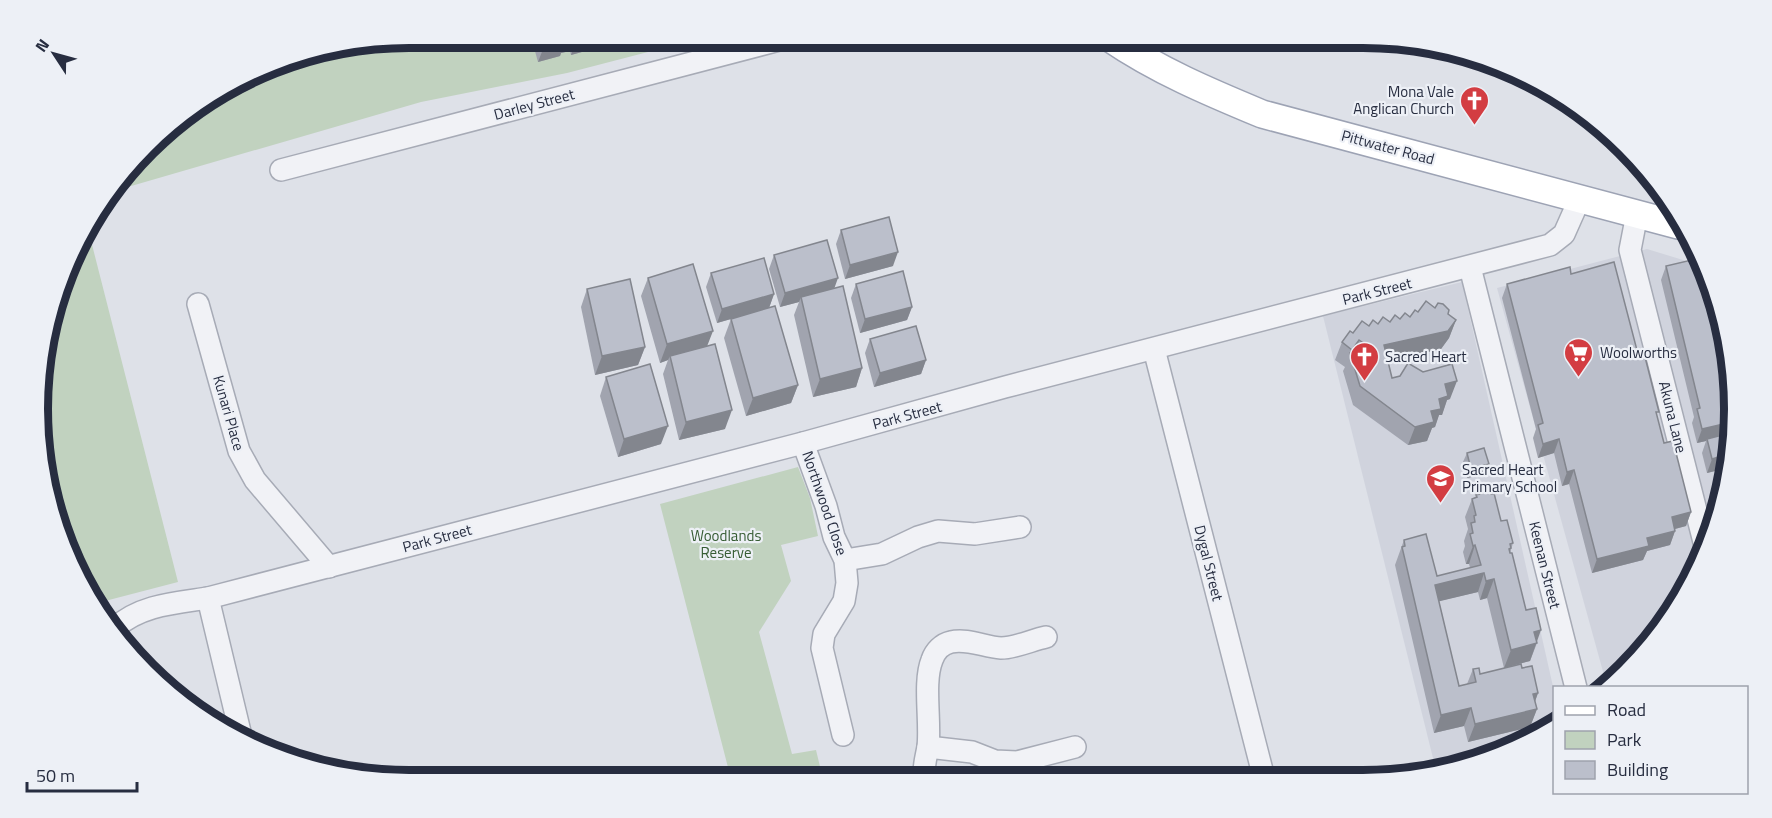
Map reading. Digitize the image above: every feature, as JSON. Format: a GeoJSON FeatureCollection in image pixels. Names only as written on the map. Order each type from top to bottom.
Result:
{"type":"FeatureCollection","features":[{"type":"Feature","properties":{"kind":"main road","name":"Pittwater Road"},"geometry":{"type":"LineString","coordinates":[[1124,48],[1200,89],[1262,114],[1673,224]]}},
{"type":"Feature","properties":{"kind":"street","name":"Darley Street"},"geometry":{"type":"LineString","coordinates":[[281,170],[749,48]]}},
{"type":"Feature","properties":{"kind":"street","name":"Park Street"},"geometry":{"type":"LineString","coordinates":[[120,625],[134,614],[165,604],[208,598],[329,567],[804,443],[1005,387],[1551,245],[1564,234],[1580,198]]}},
{"type":"Feature","properties":{"kind":"street","name":"Akuna Lane"},"geometry":{"type":"LineString","coordinates":[[1637,214],[1630,250],[1702,534]]}},
{"type":"Feature","properties":{"kind":"street","name":"Keenan Street"},"geometry":{"type":"LineString","coordinates":[[1470,267],[1576,686]]}},
{"type":"Feature","properties":{"kind":"street","name":"Kunari Place"},"geometry":{"type":"LineString","coordinates":[[198,304],[239,451],[255,480],[329,567]]}},
{"type":"Feature","properties":{"kind":"street","name":"Dygal Street"},"geometry":{"type":"LineString","coordinates":[[1154,349],[1262,770]]}},
{"type":"Feature","properties":{"kind":"street","name":"Northwood Close"},"geometry":{"type":"LineString","coordinates":[[804,443],[826,506],[834,537],[845,560],[847,583],[844,601],[824,634],[822,648],[843,735]]}},
{"type":"Feature","properties":{"kind":"street"},"geometry":{"type":"LineString","coordinates":[[845,560],[882,554],[918,537],[938,531],[975,534],[1020,527]]}},
{"type":"Feature","properties":{"kind":"street"},"geometry":{"type":"LineString","coordinates":[[208,598],[240,728]]}},
{"type":"Feature","properties":{"kind":"street"},"geometry":{"type":"LineString","coordinates":[[923,770],[927,747],[929,670],[938,649],[950,642],[965,641],[1004,648],[1046,637]]}},
{"type":"Feature","properties":{"kind":"street"},"geometry":{"type":"LineString","coordinates":[[927,747],[972,752],[995,761],[1017,762],[1075,747]]}},
{"type":"Feature","properties":{"kind":"shaded area"},"geometry":{"type":"Polygon","coordinates":[[[1647,249],[1693,263],[1712,316],[1721,362],[1724,409],[1721,456],[1712,502],[1697,547],[1676,590],[1649,629],[1604,677],[1497,288],[1647,249]]]}},
{"type":"Feature","properties":{"kind":"shaded area","name":"Sacred Heart Primary School"},"geometry":{"type":"Polygon","coordinates":[[[1462,282],[1553,687],[1553,716],[1501,743],[1434,762],[1323,316],[1462,282]]]}},
{"type":"Feature","properties":{"kind":"green space"},"geometry":{"type":"Polygon","coordinates":[[[409,48],[663,48],[567,73],[421,102],[124,188],[171,138],[208,109],[228,96],[271,75],[316,60],[362,51],[409,48]]]}},
{"type":"Feature","properties":{"kind":"green space"},"geometry":{"type":"Polygon","coordinates":[[[90,239],[178,582],[105,601],[96,590],[75,547],[60,502],[51,456],[48,409],[51,362],[60,316],[75,271],[90,239]]]}},
{"type":"Feature","properties":{"kind":"green space","name":"Woodlands Reserve"},"geometry":{"type":"Polygon","coordinates":[[[798,467],[810,498],[818,536],[781,545],[791,581],[759,632],[792,754],[816,750],[821,770],[729,770],[660,504],[798,467]]]}},
{"type":"Feature","properties":{"kind":"building"},"geometry":{"type":"Polygon","coordinates":[[[889,217],[898,252],[850,265],[841,230],[889,217]]]}},
{"type":"Feature","properties":{"kind":"building"},"geometry":{"type":"Polygon","coordinates":[[[827,240],[838,278],[785,293],[774,255],[827,240]]]}},
{"type":"Feature","properties":{"kind":"building"},"geometry":{"type":"Polygon","coordinates":[[[764,258],[774,294],[722,309],[711,273],[764,258]]]}},
{"type":"Feature","properties":{"kind":"building"},"geometry":{"type":"Polygon","coordinates":[[[1692,260],[1705,293],[1721,362],[1723,424],[1702,429],[1697,409],[1700,408],[1666,266],[1692,260]]]}},
{"type":"Feature","properties":{"kind":"building"},"geometry":{"type":"Polygon","coordinates":[[[1614,262],[1639,358],[1645,357],[1659,412],[1656,412],[1664,443],[1673,441],[1691,512],[1672,517],[1675,531],[1647,538],[1649,546],[1597,559],[1574,470],[1567,472],[1559,439],[1543,444],[1538,425],[1543,423],[1507,284],[1570,267],[1571,274],[1614,262]]]}},
{"type":"Feature","properties":{"kind":"building"},"geometry":{"type":"Polygon","coordinates":[[[693,264],[713,331],[667,344],[648,278],[693,264]]]}},
{"type":"Feature","properties":{"kind":"building"},"geometry":{"type":"Polygon","coordinates":[[[903,271],[912,307],[865,319],[856,284],[903,271]]]}},
{"type":"Feature","properties":{"kind":"building"},"geometry":{"type":"Polygon","coordinates":[[[630,279],[645,347],[602,356],[587,289],[630,279]]]}},
{"type":"Feature","properties":{"kind":"building"},"geometry":{"type":"Polygon","coordinates":[[[843,286],[862,368],[820,379],[801,297],[843,286]]]}},
{"type":"Feature","properties":{"kind":"building"},"geometry":{"type":"Polygon","coordinates":[[[1426,301],[1435,308],[1438,303],[1443,304],[1449,310],[1448,314],[1456,320],[1448,331],[1384,345],[1392,378],[1400,376],[1408,363],[1423,372],[1452,364],[1457,381],[1445,384],[1448,396],[1439,399],[1441,409],[1431,411],[1434,422],[1415,427],[1360,386],[1350,353],[1369,347],[1359,340],[1352,350],[1342,342],[1362,321],[1369,326],[1373,320],[1378,324],[1383,317],[1390,322],[1395,315],[1400,319],[1405,313],[1410,317],[1415,310],[1418,312],[1426,301]]]}},
{"type":"Feature","properties":{"kind":"building"},"geometry":{"type":"Polygon","coordinates":[[[775,306],[798,385],[753,398],[731,319],[775,306]]]}},
{"type":"Feature","properties":{"kind":"building"},"geometry":{"type":"Polygon","coordinates":[[[916,326],[926,360],[880,373],[870,339],[916,326]]]}},
{"type":"Feature","properties":{"kind":"building"},"geometry":{"type":"Polygon","coordinates":[[[715,344],[732,410],[686,422],[670,356],[715,344]]]}},
{"type":"Feature","properties":{"kind":"building"},"geometry":{"type":"Polygon","coordinates":[[[650,364],[668,426],[624,439],[606,377],[650,364]]]}},
{"type":"Feature","properties":{"kind":"building"},"geometry":{"type":"Polygon","coordinates":[[[1723,435],[1721,456],[1712,459],[1707,439],[1723,435]]]}},
{"type":"Feature","properties":{"kind":"building"},"geometry":{"type":"Polygon","coordinates":[[[1484,448],[1489,464],[1471,469],[1467,453],[1484,448]]]}},
{"type":"Feature","properties":{"kind":"building"},"geometry":{"type":"Polygon","coordinates":[[[1490,491],[1491,494],[1494,493],[1501,521],[1507,520],[1513,543],[1510,544],[1509,549],[1512,553],[1526,610],[1536,608],[1541,630],[1534,632],[1537,643],[1511,650],[1494,579],[1486,581],[1484,573],[1435,585],[1459,686],[1476,682],[1473,669],[1479,668],[1480,674],[1521,664],[1522,668],[1532,666],[1538,693],[1533,694],[1537,709],[1475,724],[1471,708],[1441,715],[1402,547],[1405,546],[1404,540],[1426,534],[1437,576],[1481,565],[1470,534],[1473,533],[1471,523],[1475,522],[1474,516],[1476,515],[1472,499],[1477,497],[1476,495],[1490,491]]]}},
{"type":"Feature","properties":{"kind":"place","name":"Mona Vale Anglican Church"},"geometry":{"type":"Point","coordinates":[1475,126]}},
{"type":"Feature","properties":{"kind":"place","name":"Woolworths"},"geometry":{"type":"Point","coordinates":[1579,378]}},
{"type":"Feature","properties":{"kind":"place","name":"Sacred Heart"},"geometry":{"type":"Point","coordinates":[1364,382]}},
{"type":"Feature","properties":{"kind":"place","name":"Sacred Heart Primary School"},"geometry":{"type":"Point","coordinates":[1441,504]}}]}
